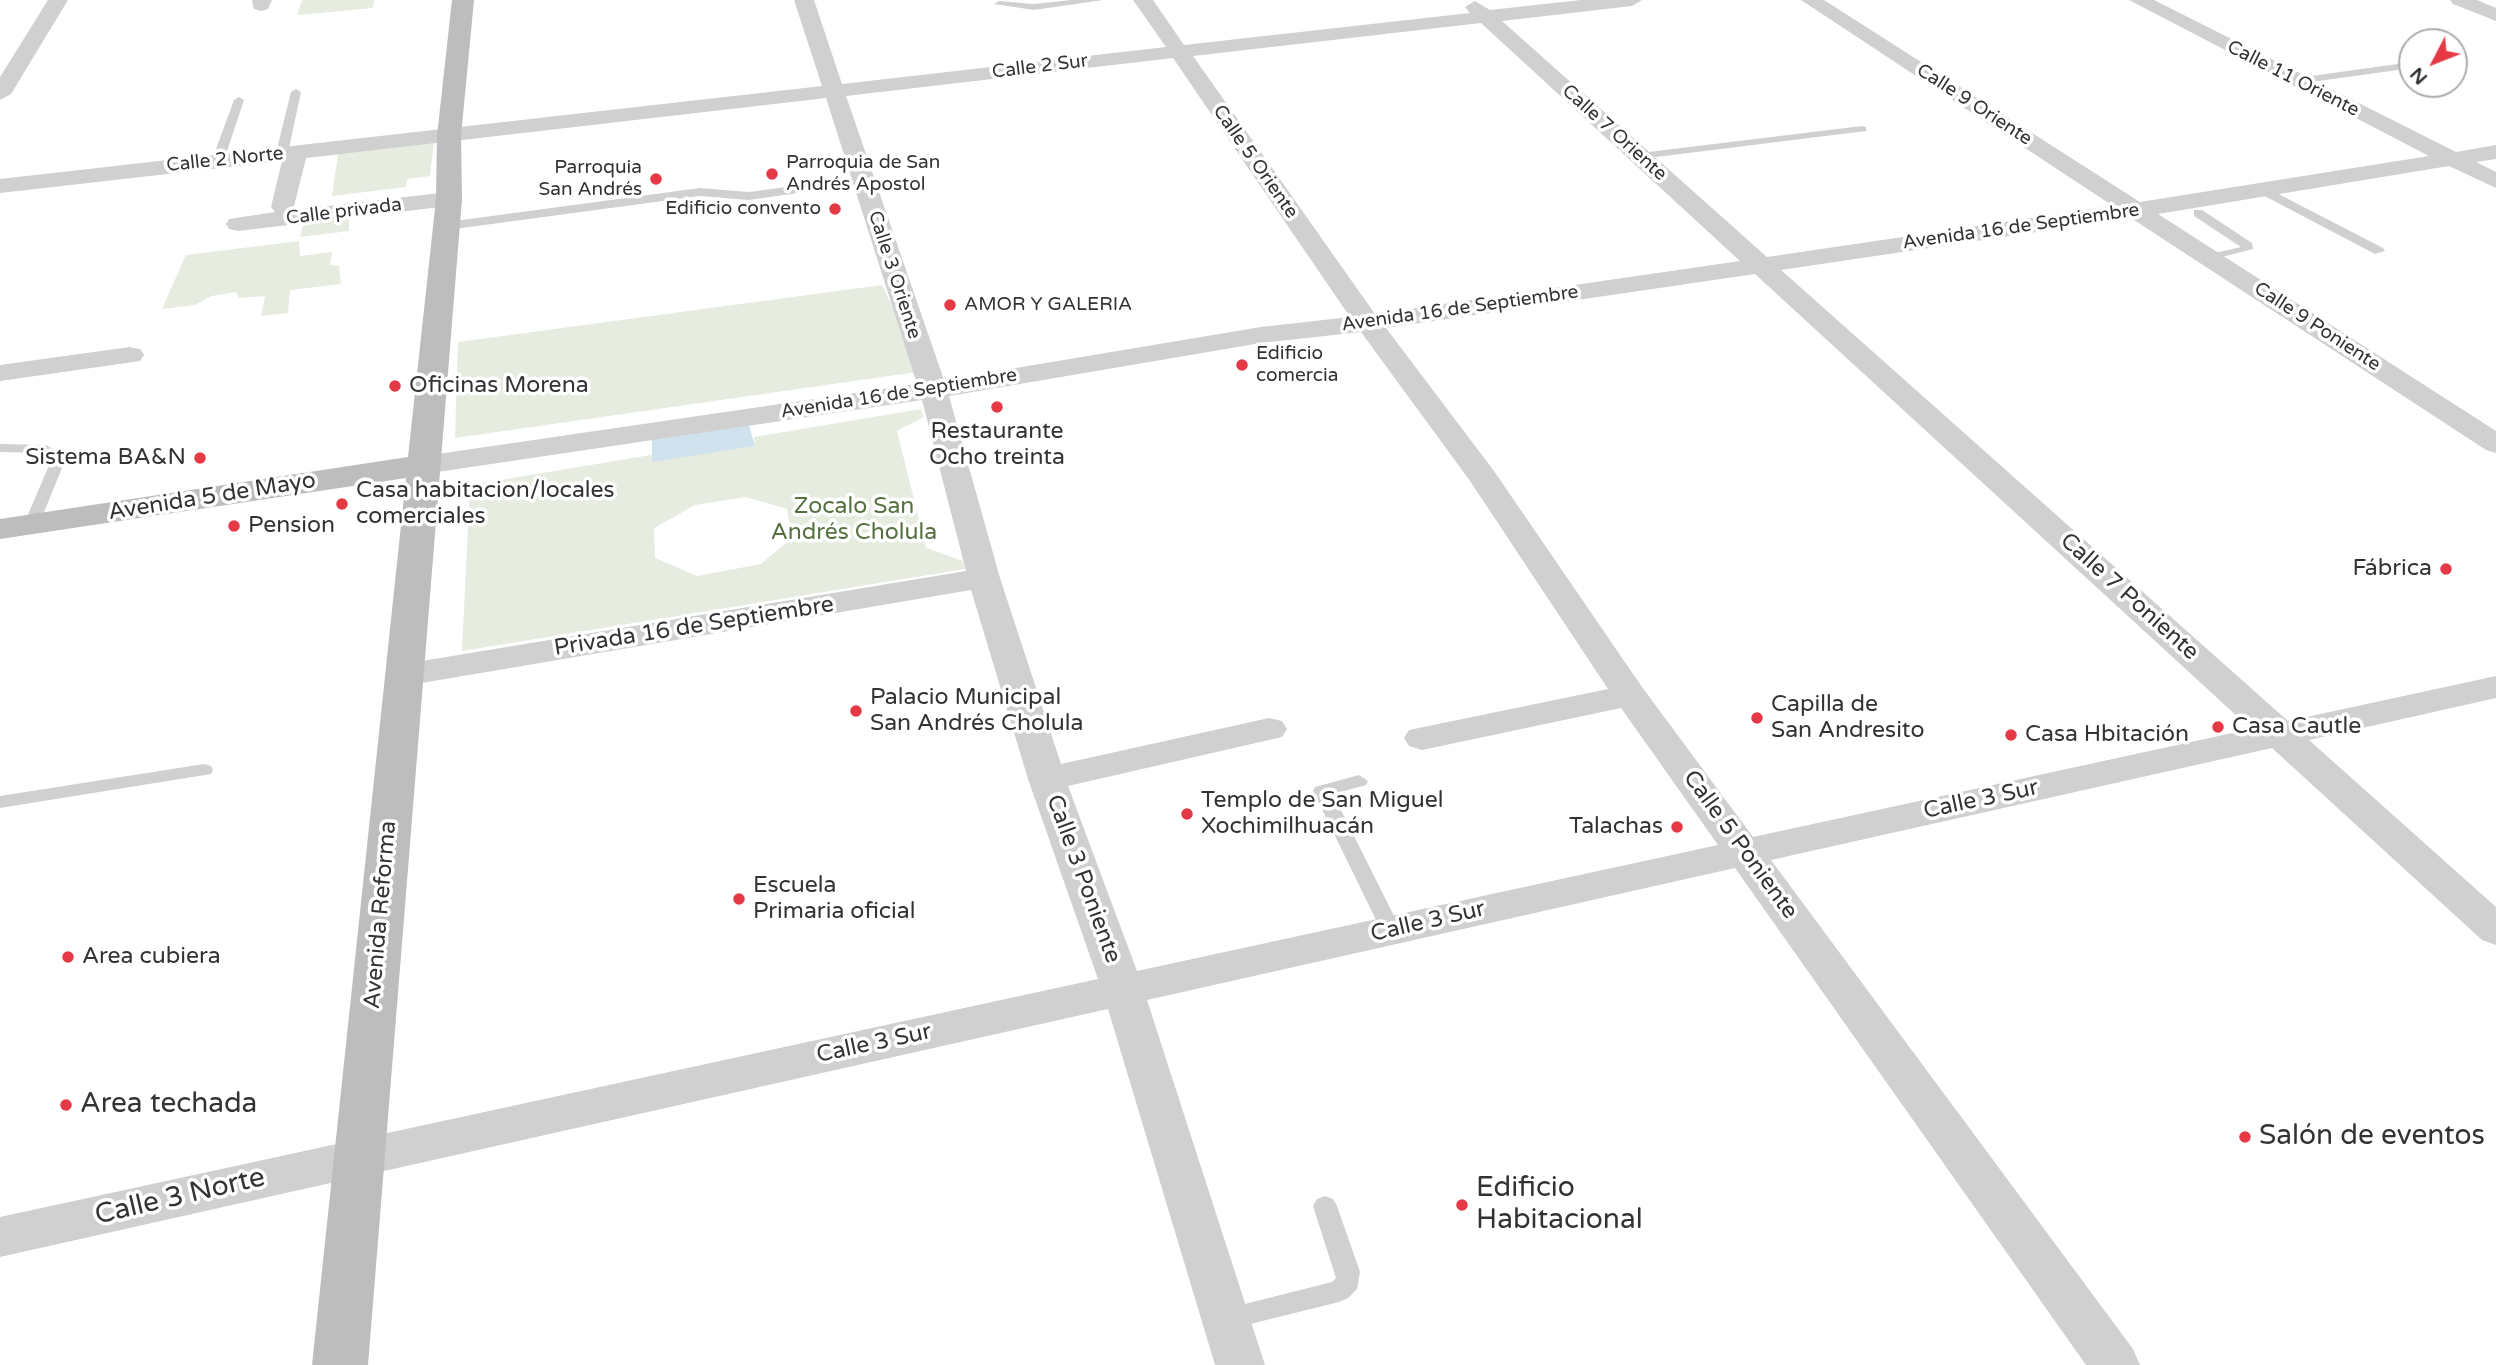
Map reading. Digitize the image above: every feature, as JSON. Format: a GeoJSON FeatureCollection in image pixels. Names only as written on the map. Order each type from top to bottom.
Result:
{"type":"FeatureCollection","features":[{"type":"Feature","properties":{"kind":"main road","name":"Avenida Reforma"},"geometry":{"type":"LineString","coordinates":[[340,1365],[448,213],[449,136],[463,0]]}},
{"type":"Feature","properties":{"kind":"main road","name":"Avenida 5 de Mayo"},"geometry":{"type":"LineString","coordinates":[[16,527],[424,465]]}},
{"type":"Feature","properties":{"kind":"street"},"geometry":{"type":"LineString","coordinates":[[0,94],[58,0]]}},
{"type":"Feature","properties":{"kind":"street","name":"Calle 3 Oriente"},"geometry":{"type":"LineString","coordinates":[[804,0],[903,307],[933,390]]}},
{"type":"Feature","properties":{"kind":"street","name":"Calle 5 Oriente"},"geometry":{"type":"LineString","coordinates":[[1143,0],[1368,323]]}},
{"type":"Feature","properties":{"kind":"street","name":"Calle 7 Oriente"},"geometry":{"type":"LineString","coordinates":[[1467,0],[1761,265]]}},
{"type":"Feature","properties":{"kind":"street","name":"Calle 2 Sur"},"geometry":{"type":"LineString","coordinates":[[449,136],[1632,0]]}},
{"type":"Feature","properties":{"kind":"street","name":"Calle 9 Oriente"},"geometry":{"type":"LineString","coordinates":[[1811,0],[2137,210]]}},
{"type":"Feature","properties":{"kind":"street","name":"Calle 11 Oriente"},"geometry":{"type":"LineString","coordinates":[[2139,0],[2446,159],[2496,181]]}},
{"type":"Feature","properties":{"kind":"street"},"geometry":{"type":"LineString","coordinates":[[2460,0],[2496,15]]}},
{"type":"Feature","properties":{"kind":"street","name":"Calle 2 Norte"},"geometry":{"type":"LineString","coordinates":[[0,186],[449,136]]}},
{"type":"Feature","properties":{"kind":"street","name":"Avenida 16 de Septiembre"},"geometry":{"type":"LineString","coordinates":[[424,465],[933,390],[1261,335],[1368,323],[2137,210],[2496,152]]}},
{"type":"Feature","properties":{"kind":"street","name":"Calle privada"},"geometry":{"type":"LineString","coordinates":[[283,207],[289,153]]}},
{"type":"Feature","properties":{"kind":"street","name":"Calle 9 Poniente"},"geometry":{"type":"LineString","coordinates":[[2137,210],[2496,444]]}},
{"type":"Feature","properties":{"kind":"street","name":"Calle privada"},"geometry":{"type":"LineString","coordinates":[[238,224],[448,213]]}},
{"type":"Feature","properties":{"kind":"street","name":"Calle 7 Poniente"},"geometry":{"type":"LineString","coordinates":[[1761,265],[2496,930]]}},
{"type":"Feature","properties":{"kind":"street","name":"Calle 5 Poniente"},"geometry":{"type":"LineString","coordinates":[[1368,323],[1483,477],[1630,695],[2115,1365]]}},
{"type":"Feature","properties":{"kind":"street"},"geometry":{"type":"LineString","coordinates":[[0,373],[130,355]]}},
{"type":"Feature","properties":{"kind":"street","name":"Calle 3 Poniente"},"geometry":{"type":"LineString","coordinates":[[933,390],[984,579],[1047,779],[1123,990],[1240,1365]]}},
{"type":"Feature","properties":{"kind":"street","name":"Privada 16 de Septiembre"},"geometry":{"type":"LineString","coordinates":[[404,675],[984,579]]}},
{"type":"Feature","properties":{"kind":"street","name":"Calle 3 Sur"},"geometry":{"type":"LineString","coordinates":[[359,1157],[2496,687]]}},
{"type":"Feature","properties":{"kind":"street"},"geometry":{"type":"LineString","coordinates":[[1422,738],[1630,695]]}},
{"type":"Feature","properties":{"kind":"street"},"geometry":{"type":"LineString","coordinates":[[1047,779],[1269,729]]}},
{"type":"Feature","properties":{"kind":"street","name":"Calle 3 Norte"},"geometry":{"type":"LineString","coordinates":[[0,1237],[359,1157]]}},
{"type":"Feature","properties":{"kind":"lane"},"geometry":{"type":"LineString","coordinates":[[999,4],[1034,7],[1098,0]]}},
{"type":"Feature","properties":{"kind":"lane"},"geometry":{"type":"LineString","coordinates":[[2297,81],[2398,67]]}},
{"type":"Feature","properties":{"kind":"lane"},"geometry":{"type":"LineString","coordinates":[[289,153],[296,92]]}},
{"type":"Feature","properties":{"kind":"lane"},"geometry":{"type":"LineString","coordinates":[[218,160],[239,100]]}},
{"type":"Feature","properties":{"kind":"lane"},"geometry":{"type":"LineString","coordinates":[[1640,156],[1862,129]]}},
{"type":"Feature","properties":{"kind":"lane"},"geometry":{"type":"LineString","coordinates":[[448,213],[700,192],[748,196],[801,189]]}},
{"type":"Feature","properties":{"kind":"lane"},"geometry":{"type":"LineString","coordinates":[[2263,190],[2379,251]]}},
{"type":"Feature","properties":{"kind":"lane"},"geometry":{"type":"LineString","coordinates":[[2198,213],[2248,246],[2247,249],[2210,258]]}},
{"type":"Feature","properties":{"kind":"lane"},"geometry":{"type":"LineString","coordinates":[[0,448],[46,449],[56,455],[57,463],[16,527]]}},
{"type":"Feature","properties":{"kind":"lane"},"geometry":{"type":"LineString","coordinates":[[0,802],[204,770]]}},
{"type":"Feature","properties":{"kind":"lane"},"geometry":{"type":"LineString","coordinates":[[1359,781],[1322,791],[1391,930]]}},
{"type":"Feature","properties":{"kind":"lane"},"geometry":{"type":"LineString","coordinates":[[1226,1319],[1339,1291],[1348,1282],[1348,1272],[1325,1206]]}},
{"type":"Feature","properties":{"kind":"green space"},"geometry":{"type":"Polygon","coordinates":[[[302,0],[374,0],[373,8],[297,15],[302,0]]]}},
{"type":"Feature","properties":{"kind":"green space"},"geometry":{"type":"Polygon","coordinates":[[[434,143],[430,176],[407,179],[406,187],[332,196],[338,154],[434,143]]]}},
{"type":"Feature","properties":{"kind":"green space"},"geometry":{"type":"Polygon","coordinates":[[[349,218],[349,231],[300,237],[304,221],[349,218]]]}},
{"type":"Feature","properties":{"kind":"green space"},"geometry":{"type":"Polygon","coordinates":[[[299,241],[300,256],[332,252],[330,265],[339,266],[341,284],[290,290],[288,313],[261,316],[265,296],[239,298],[236,292],[212,296],[195,305],[162,309],[186,255],[299,241]]]}},
{"type":"Feature","properties":{"kind":"green space"},"geometry":{"type":"Polygon","coordinates":[[[882,285],[924,371],[455,438],[458,342],[882,285]]]}},
{"type":"Feature","properties":{"kind":"green space","name":"Zocalo San Andrés Cholula"},"geometry":{"type":"Polygon","coordinates":[[[921,409],[924,417],[897,431],[926,548],[963,561],[965,569],[462,651],[470,485],[651,455],[653,461],[755,446],[754,437],[921,409]],[[746,497],[695,505],[654,528],[655,558],[697,576],[761,564],[792,538],[787,509],[746,497]]]}},
{"type":"Feature","properties":{"kind":"water"},"geometry":{"type":"Polygon","coordinates":[[[749,425],[755,446],[652,462],[652,440],[749,425]]]}},
{"type":"Feature","properties":{"kind":"place","name":"Parroquia de San Andrés Apostol"},"geometry":{"type":"Point","coordinates":[772,174]}},
{"type":"Feature","properties":{"kind":"place","name":"Parroquia San Andrés"},"geometry":{"type":"Point","coordinates":[656,179]}},
{"type":"Feature","properties":{"kind":"place","name":"Edificio convento"},"geometry":{"type":"Point","coordinates":[835,209]}},
{"type":"Feature","properties":{"kind":"place","name":"AMOR Y GALERIA"},"geometry":{"type":"Point","coordinates":[950,305]}},
{"type":"Feature","properties":{"kind":"place","name":"Edificio comercia"},"geometry":{"type":"Point","coordinates":[1242,365]}},
{"type":"Feature","properties":{"kind":"place","name":"Oficinas Morena"},"geometry":{"type":"Point","coordinates":[395,386]}},
{"type":"Feature","properties":{"kind":"place","name":"Restaurante Ocho treinta"},"geometry":{"type":"Point","coordinates":[997,407]}},
{"type":"Feature","properties":{"kind":"place","name":"Sistema BA&N"},"geometry":{"type":"Point","coordinates":[200,458]}},
{"type":"Feature","properties":{"kind":"place","name":"Casa habitacion/locales comerciales"},"geometry":{"type":"Point","coordinates":[342,504]}},
{"type":"Feature","properties":{"kind":"place","name":"Pension"},"geometry":{"type":"Point","coordinates":[234,526]}},
{"type":"Feature","properties":{"kind":"place","name":"Fábrica"},"geometry":{"type":"Point","coordinates":[2446,569]}},
{"type":"Feature","properties":{"kind":"place","name":"Palacio Municipal San Andrés Cholula"},"geometry":{"type":"Point","coordinates":[856,711]}},
{"type":"Feature","properties":{"kind":"place","name":"Capilla de San Andresito"},"geometry":{"type":"Point","coordinates":[1757,718]}},
{"type":"Feature","properties":{"kind":"place","name":"Casa Cautle"},"geometry":{"type":"Point","coordinates":[2218,727]}},
{"type":"Feature","properties":{"kind":"place","name":"Casa Hbitación"},"geometry":{"type":"Point","coordinates":[2011,735]}},
{"type":"Feature","properties":{"kind":"place","name":"Templo de San Miguel Xochimilhuacán"},"geometry":{"type":"Point","coordinates":[1187,814]}},
{"type":"Feature","properties":{"kind":"place","name":"Talachas"},"geometry":{"type":"Point","coordinates":[1677,827]}},
{"type":"Feature","properties":{"kind":"place","name":"Escuela Primaria oficial"},"geometry":{"type":"Point","coordinates":[739,899]}},
{"type":"Feature","properties":{"kind":"place","name":"Area cubiera"},"geometry":{"type":"Point","coordinates":[68,957]}},
{"type":"Feature","properties":{"kind":"place","name":"Area techada"},"geometry":{"type":"Point","coordinates":[66,1105]}},
{"type":"Feature","properties":{"kind":"place","name":"Salón de eventos"},"geometry":{"type":"Point","coordinates":[2245,1137]}},
{"type":"Feature","properties":{"kind":"place","name":"Edificio Habitacional"},"geometry":{"type":"Point","coordinates":[1462,1205]}}]}
